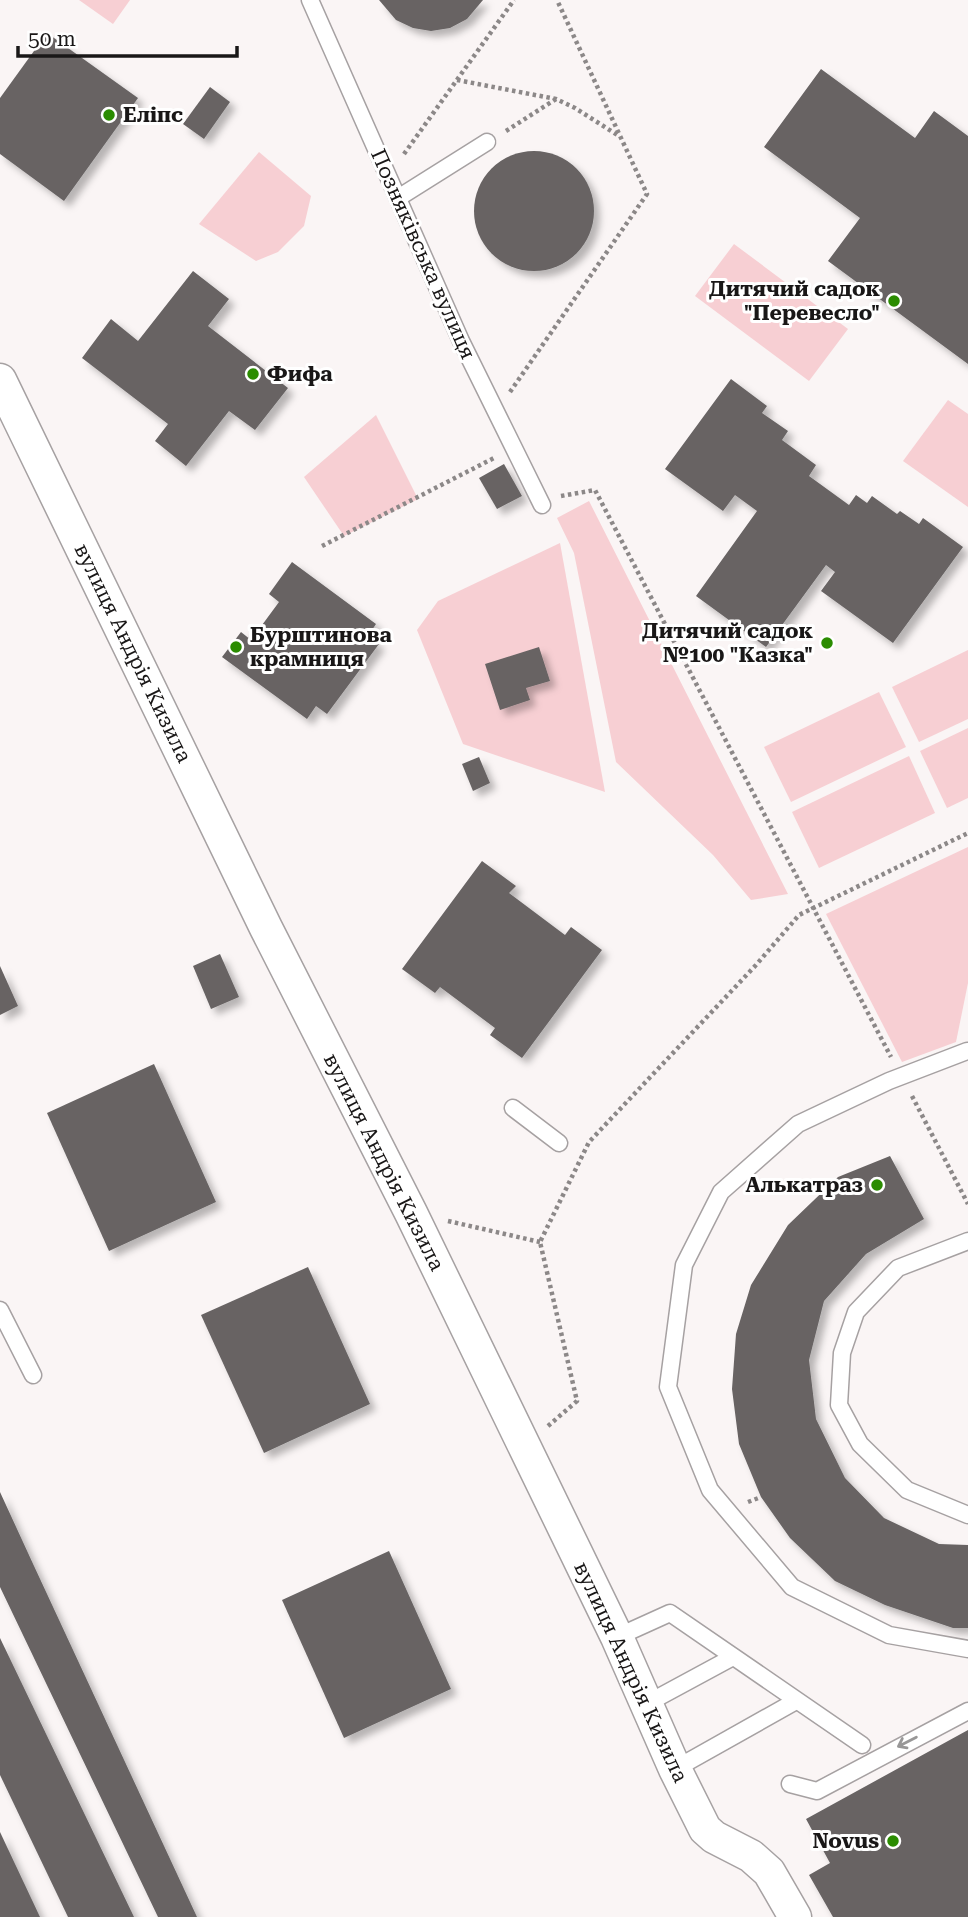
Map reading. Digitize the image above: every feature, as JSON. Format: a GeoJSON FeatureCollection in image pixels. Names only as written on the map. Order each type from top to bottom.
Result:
{"type":"FeatureCollection","features":[{"type":"Feature","properties":{"kind":"street","name":"вулиця Андрія Кизила"},"geometry":{"type":"LineString","coordinates":[[0,380],[266,928],[411,1213],[617,1637],[675,1769],[705,1829],[714,1837],[751,1856],[769,1872],[795,1917]]}},
{"type":"Feature","properties":{"kind":"lane","name":"Позняківська вулиця"},"geometry":{"type":"LineString","coordinates":[[310,0],[461,341],[542,505]]}},
{"type":"Feature","properties":{"kind":"lane"},"geometry":{"type":"LineString","coordinates":[[398,198],[487,142]]}},
{"type":"Feature","properties":{"kind":"lane"},"geometry":{"type":"LineString","coordinates":[[967,1053],[901,1076],[798,1124],[721,1192],[684,1265],[668,1387],[710,1490],[792,1587],[889,1635],[968,1649]]}},
{"type":"Feature","properties":{"kind":"lane"},"geometry":{"type":"LineString","coordinates":[[513,1108],[559,1143]]}},
{"type":"Feature","properties":{"kind":"lane"},"geometry":{"type":"LineString","coordinates":[[968,1241],[898,1268],[856,1312],[842,1353],[839,1405],[860,1444],[907,1490],[968,1515]]}},
{"type":"Feature","properties":{"kind":"lane"},"geometry":{"type":"LineString","coordinates":[[0,1310],[33,1375]]}},
{"type":"Feature","properties":{"kind":"lane"},"geometry":{"type":"LineString","coordinates":[[617,1637],[670,1614],[862,1745]]}},
{"type":"Feature","properties":{"kind":"lane"},"geometry":{"type":"LineString","coordinates":[[646,1704],[733,1657]]}},
{"type":"Feature","properties":{"kind":"lane"},"geometry":{"type":"LineString","coordinates":[[675,1769],[796,1701]]}},
{"type":"Feature","properties":{"kind":"lane"},"geometry":{"type":"LineString","coordinates":[[790,1784],[817,1791],[968,1711]]}},
{"type":"Feature","properties":{"kind":"path"},"geometry":{"type":"LineString","coordinates":[[404,154],[514,0]]}},
{"type":"Feature","properties":{"kind":"path"},"geometry":{"type":"LineString","coordinates":[[504,381],[509,393],[647,194],[557,0]]}},
{"type":"Feature","properties":{"kind":"path"},"geometry":{"type":"LineString","coordinates":[[457,80],[556,100],[575,108],[620,136]]}},
{"type":"Feature","properties":{"kind":"path"},"geometry":{"type":"LineString","coordinates":[[487,142],[556,100]]}},
{"type":"Feature","properties":{"kind":"path"},"geometry":{"type":"LineString","coordinates":[[398,141],[418,186]]}},
{"type":"Feature","properties":{"kind":"path"},"geometry":{"type":"LineString","coordinates":[[323,546],[513,447]]}},
{"type":"Feature","properties":{"kind":"path"},"geometry":{"type":"LineString","coordinates":[[555,484],[560,496],[595,491],[968,1204]]}},
{"type":"Feature","properties":{"kind":"path"},"geometry":{"type":"LineString","coordinates":[[524,1446],[577,1401],[540,1242],[589,1142],[756,965],[799,915],[968,833]]}},
{"type":"Feature","properties":{"kind":"path"},"geometry":{"type":"LineString","coordinates":[[411,1213],[540,1242]]}},
{"type":"Feature","properties":{"kind":"shaded area"},"geometry":{"type":"Polygon","coordinates":[[[79,0],[130,0],[113,24],[79,0]]]}},
{"type":"Feature","properties":{"kind":"shaded area"},"geometry":{"type":"Polygon","coordinates":[[[259,152],[311,196],[304,226],[278,252],[256,261],[199,224],[259,152]]]}},
{"type":"Feature","properties":{"kind":"shaded area"},"geometry":{"type":"Polygon","coordinates":[[[734,244],[848,329],[809,381],[695,296],[734,244]]]}},
{"type":"Feature","properties":{"kind":"shaded area"},"geometry":{"type":"Polygon","coordinates":[[[948,400],[968,414],[968,507],[903,461],[948,400]]]}},
{"type":"Feature","properties":{"kind":"shaded area"},"geometry":{"type":"Polygon","coordinates":[[[376,415],[418,499],[344,536],[304,477],[376,415]]]}},
{"type":"Feature","properties":{"kind":"shaded area"},"geometry":{"type":"Polygon","coordinates":[[[589,501],[788,894],[751,900],[713,855],[616,762],[574,553],[557,518],[589,501]]]}},
{"type":"Feature","properties":{"kind":"shaded area"},"geometry":{"type":"Polygon","coordinates":[[[560,543],[605,792],[463,744],[417,630],[438,601],[560,543]]]}},
{"type":"Feature","properties":{"kind":"shaded area"},"geometry":{"type":"Polygon","coordinates":[[[968,650],[968,719],[919,742],[892,687],[968,650]]]}},
{"type":"Feature","properties":{"kind":"shaded area"},"geometry":{"type":"Polygon","coordinates":[[[879,692],[906,747],[791,802],[764,747],[879,692]]]}},
{"type":"Feature","properties":{"kind":"shaded area"},"geometry":{"type":"Polygon","coordinates":[[[968,728],[968,798],[947,808],[920,751],[968,728]]]}},
{"type":"Feature","properties":{"kind":"shaded area"},"geometry":{"type":"Polygon","coordinates":[[[909,756],[935,813],[819,868],[792,812],[909,756]]]}},
{"type":"Feature","properties":{"kind":"shaded area"},"geometry":{"type":"Polygon","coordinates":[[[968,847],[968,983],[956,1042],[902,1062],[826,914],[968,847]]]}},
{"type":"Feature","properties":{"kind":"building"},"geometry":{"type":"Polygon","coordinates":[[[379,0],[483,0],[467,19],[450,28],[431,31],[413,28],[396,20],[379,0]]]}},
{"type":"Feature","properties":{"kind":"building"},"geometry":{"type":"Polygon","coordinates":[[[47,33],[138,98],[64,201],[0,154],[0,98],[47,33]]]}},
{"type":"Feature","properties":{"kind":"building"},"geometry":{"type":"Polygon","coordinates":[[[821,69],[915,138],[934,111],[968,136],[968,364],[828,261],[860,218],[764,147],[821,69]]]}},
{"type":"Feature","properties":{"kind":"building"},"geometry":{"type":"Polygon","coordinates":[[[210,87],[230,102],[204,139],[183,124],[210,87]]]}},
{"type":"Feature","properties":{"kind":"building"},"geometry":{"type":"Polygon","coordinates":[[[534,151],[557,155],[577,168],[590,188],[594,211],[590,234],[577,254],[557,267],[534,271],[511,267],[491,254],[478,234],[474,211],[478,188],[491,168],[511,155],[534,151]]]}},
{"type":"Feature","properties":{"kind":"building"},"geometry":{"type":"Polygon","coordinates":[[[193,271],[229,299],[208,326],[288,388],[255,430],[229,411],[186,466],[155,441],[168,424],[82,358],[111,319],[138,341],[193,271]]]}},
{"type":"Feature","properties":{"kind":"building"},"geometry":{"type":"Polygon","coordinates":[[[731,379],[767,406],[762,413],[788,431],[782,440],[816,465],[809,476],[849,505],[856,495],[867,503],[872,496],[897,514],[900,511],[919,524],[923,518],[963,547],[893,643],[821,591],[835,572],[826,565],[766,647],[696,596],[757,511],[735,495],[723,511],[665,469],[731,379]]]}},
{"type":"Feature","properties":{"kind":"building"},"geometry":{"type":"Polygon","coordinates":[[[504,464],[522,496],[497,509],[479,478],[504,464]]]}},
{"type":"Feature","properties":{"kind":"building"},"geometry":{"type":"Polygon","coordinates":[[[292,562],[376,624],[368,636],[379,644],[327,714],[316,706],[307,719],[222,657],[241,632],[251,640],[279,602],[269,594],[292,562]]]}},
{"type":"Feature","properties":{"kind":"building"},"geometry":{"type":"Polygon","coordinates":[[[539,647],[550,681],[526,688],[530,700],[500,710],[485,664],[539,647]]]}},
{"type":"Feature","properties":{"kind":"building"},"geometry":{"type":"Polygon","coordinates":[[[479,757],[490,783],[473,791],[462,764],[479,757]]]}},
{"type":"Feature","properties":{"kind":"building"},"geometry":{"type":"Polygon","coordinates":[[[482,861],[516,886],[509,893],[565,935],[571,927],[602,950],[522,1058],[490,1035],[495,1028],[440,987],[435,993],[402,969],[482,861]]]}},
{"type":"Feature","properties":{"kind":"building"},"geometry":{"type":"Polygon","coordinates":[[[220,954],[239,997],[211,1009],[193,966],[220,954]]]}},
{"type":"Feature","properties":{"kind":"building"},"geometry":{"type":"Polygon","coordinates":[[[0,966],[18,1006],[0,1015],[0,966]]]}},
{"type":"Feature","properties":{"kind":"building"},"geometry":{"type":"Polygon","coordinates":[[[154,1064],[216,1202],[109,1251],[47,1113],[154,1064]]]}},
{"type":"Feature","properties":{"kind":"building"},"geometry":{"type":"Polygon","coordinates":[[[890,1156],[924,1219],[866,1254],[824,1301],[809,1360],[816,1419],[845,1478],[884,1518],[939,1544],[968,1545],[968,1628],[953,1628],[885,1605],[835,1581],[790,1538],[761,1497],[739,1444],[732,1389],[736,1334],[751,1285],[788,1225],[838,1177],[890,1156]]]}},
{"type":"Feature","properties":{"kind":"building"},"geometry":{"type":"Polygon","coordinates":[[[308,1267],[370,1404],[264,1453],[201,1315],[308,1267]]]}},
{"type":"Feature","properties":{"kind":"building"},"geometry":{"type":"Polygon","coordinates":[[[0,1492],[197,1917],[158,1917],[0,1587],[0,1492]]]}},
{"type":"Feature","properties":{"kind":"building"},"geometry":{"type":"Polygon","coordinates":[[[389,1551],[451,1689],[344,1738],[282,1600],[389,1551]]]}},
{"type":"Feature","properties":{"kind":"building"},"geometry":{"type":"Polygon","coordinates":[[[0,1638],[134,1917],[68,1917],[0,1775],[0,1638]]]}},
{"type":"Feature","properties":{"kind":"building","name":"Novus"},"geometry":{"type":"Polygon","coordinates":[[[968,1730],[968,1917],[833,1917],[809,1875],[830,1863],[806,1819],[968,1730]]]}},
{"type":"Feature","properties":{"kind":"building"},"geometry":{"type":"Polygon","coordinates":[[[0,1832],[40,1917],[0,1917],[0,1832]]]}},
{"type":"Feature","properties":{"kind":"place","name":"Еліпс"},"geometry":{"type":"Point","coordinates":[109,115]}},
{"type":"Feature","properties":{"kind":"place","name":"Дитячий садок \"Перевесло\""},"geometry":{"type":"Point","coordinates":[894,301]}},
{"type":"Feature","properties":{"kind":"place","name":"Фифа"},"geometry":{"type":"Point","coordinates":[253,374]}},
{"type":"Feature","properties":{"kind":"place","name":"Дитячий садок №100 \"Казка\""},"geometry":{"type":"Point","coordinates":[827,643]}},
{"type":"Feature","properties":{"kind":"place","name":"Бурштинова крамниця"},"geometry":{"type":"Point","coordinates":[236,647]}},
{"type":"Feature","properties":{"kind":"place","name":"Алькатраз"},"geometry":{"type":"Point","coordinates":[877,1185]}},
{"type":"Feature","properties":{"kind":"place","name":"Novus"},"geometry":{"type":"Point","coordinates":[893,1841]}}]}
